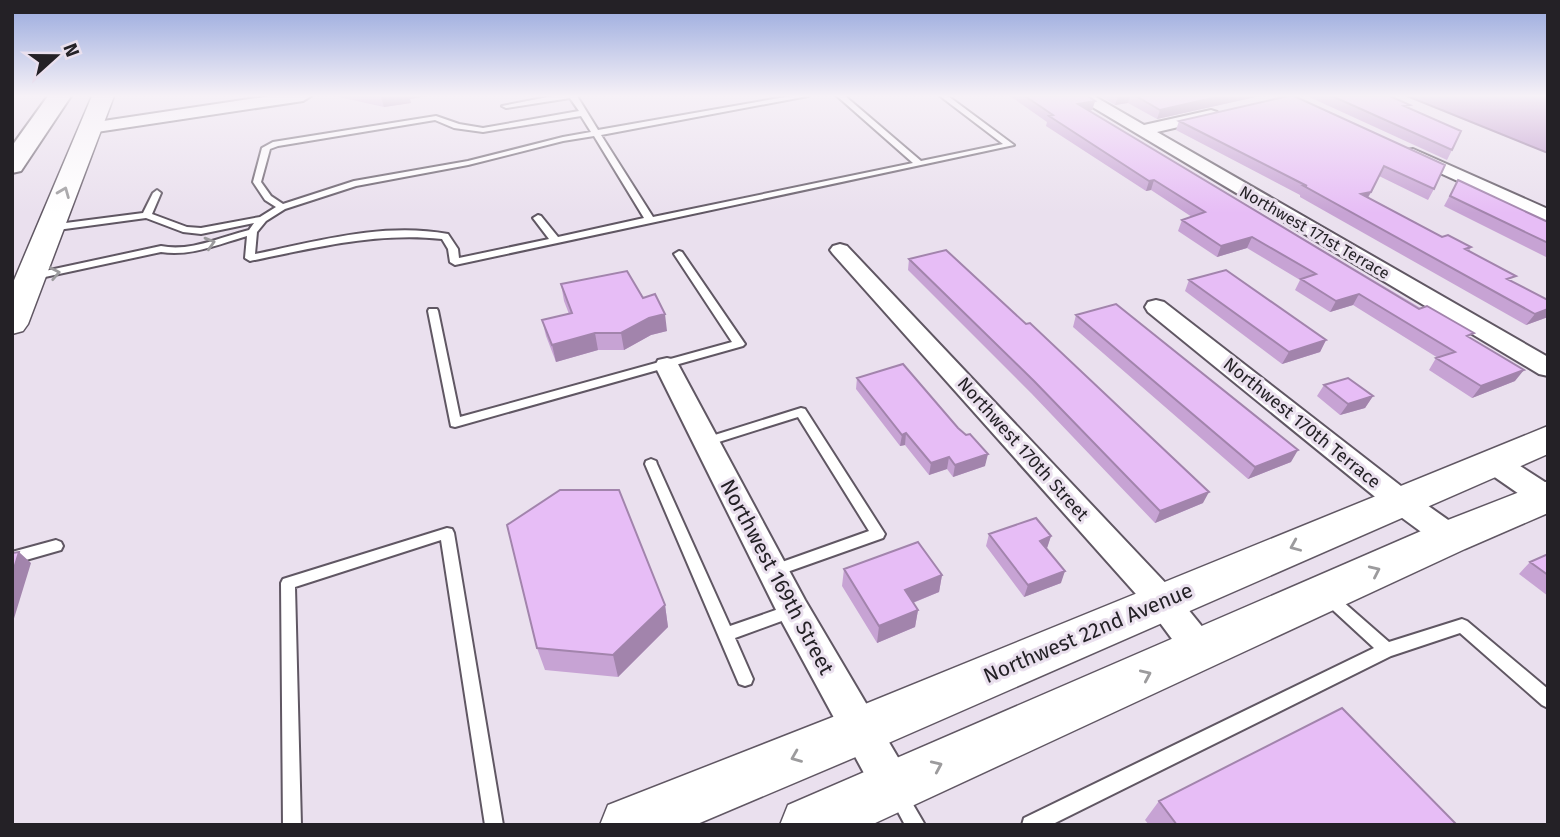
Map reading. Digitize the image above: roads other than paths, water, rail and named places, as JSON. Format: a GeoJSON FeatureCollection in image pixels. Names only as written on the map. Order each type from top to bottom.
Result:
{"type":"FeatureCollection","features":[{"type":"Feature","properties":{"kind":"highway"},"geometry":{"type":"LineString","coordinates":[[12,165],[33,135]]}},
{"type":"Feature","properties":{"kind":"main road"},"geometry":{"type":"LineString","coordinates":[[12,324],[87,135]]}},
{"type":"Feature","properties":{"kind":"main road","name":"Northwest 22nd Avenue"},"geometry":{"type":"LineString","coordinates":[[628,825],[859,731],[1548,439]]}},
{"type":"Feature","properties":{"kind":"main road"},"geometry":{"type":"LineString","coordinates":[[808,825],[904,805],[1201,651],[1450,537],[1547,498]]}},
{"type":"Feature","properties":{"kind":"street","name":"Northwest 171st Terrace"},"geometry":{"type":"LineString","coordinates":[[1148,135],[1548,368]]}},
{"type":"Feature","properties":{"kind":"street"},"geometry":{"type":"LineString","coordinates":[[1401,148],[1548,216]]}},
{"type":"Feature","properties":{"kind":"street","name":"Northwest 170th Street"},"geometry":{"type":"LineString","coordinates":[[840,250],[1163,602],[1201,651]]}},
{"type":"Feature","properties":{"kind":"street","name":"Northwest 170th Terrace"},"geometry":{"type":"LineString","coordinates":[[1156,307],[1400,501],[1450,537]]}},
{"type":"Feature","properties":{"kind":"street","name":"Northwest 169th Street"},"geometry":{"type":"LineString","coordinates":[[667,366],[793,610],[859,731],[904,805]]}},
{"type":"Feature","properties":{"kind":"street"},"geometry":{"type":"LineString","coordinates":[[1493,462],[1547,498]]}},
{"type":"Feature","properties":{"kind":"lane"},"geometry":{"type":"LineString","coordinates":[[282,207],[268,198],[257,181],[266,148],[331,135]]}},
{"type":"Feature","properties":{"kind":"lane"},"geometry":{"type":"LineString","coordinates":[[30,278],[158,257],[168,251],[252,232],[263,219],[282,207],[354,184],[468,163],[587,135]]}},
{"type":"Feature","properties":{"kind":"lane"},"geometry":{"type":"LineString","coordinates":[[597,135],[650,220]]}},
{"type":"Feature","properties":{"kind":"lane"},"geometry":{"type":"LineString","coordinates":[[886,135],[920,164]]}},
{"type":"Feature","properties":{"kind":"lane"},"geometry":{"type":"LineString","coordinates":[[252,232],[250,258],[373,233],[427,233],[445,236],[453,248],[454,262],[1010,145],[996,135]]}},
{"type":"Feature","properties":{"kind":"lane"},"geometry":{"type":"LineString","coordinates":[[147,215],[155,197]]}},
{"type":"Feature","properties":{"kind":"lane"},"geometry":{"type":"LineString","coordinates":[[50,228],[147,215],[190,230],[201,231],[263,219]]}},
{"type":"Feature","properties":{"kind":"lane"},"geometry":{"type":"LineString","coordinates":[[538,218],[556,241]]}},
{"type":"Feature","properties":{"kind":"lane"},"geometry":{"type":"LineString","coordinates":[[180,250],[190,230]]}},
{"type":"Feature","properties":{"kind":"lane"},"geometry":{"type":"LineString","coordinates":[[432,311],[455,424],[739,344],[679,254]]}},
{"type":"Feature","properties":{"kind":"lane"},"geometry":{"type":"LineString","coordinates":[[706,442],[800,412],[878,534],[772,571]]}},
{"type":"Feature","properties":{"kind":"lane"},"geometry":{"type":"LineString","coordinates":[[651,464],[745,679]]}},
{"type":"Feature","properties":{"kind":"lane"},"geometry":{"type":"LineString","coordinates":[[292,825],[288,583],[447,533],[494,825]]}},
{"type":"Feature","properties":{"kind":"lane"},"geometry":{"type":"LineString","coordinates":[[12,558],[56,546]]}},
{"type":"Feature","properties":{"kind":"lane"},"geometry":{"type":"LineString","coordinates":[[1325,594],[1387,650]]}},
{"type":"Feature","properties":{"kind":"lane"},"geometry":{"type":"LineString","coordinates":[[725,635],[793,610]]}},
{"type":"Feature","properties":{"kind":"lane"},"geometry":{"type":"LineString","coordinates":[[1031,825],[1387,650],[1462,626],[1548,700]]}}]}
